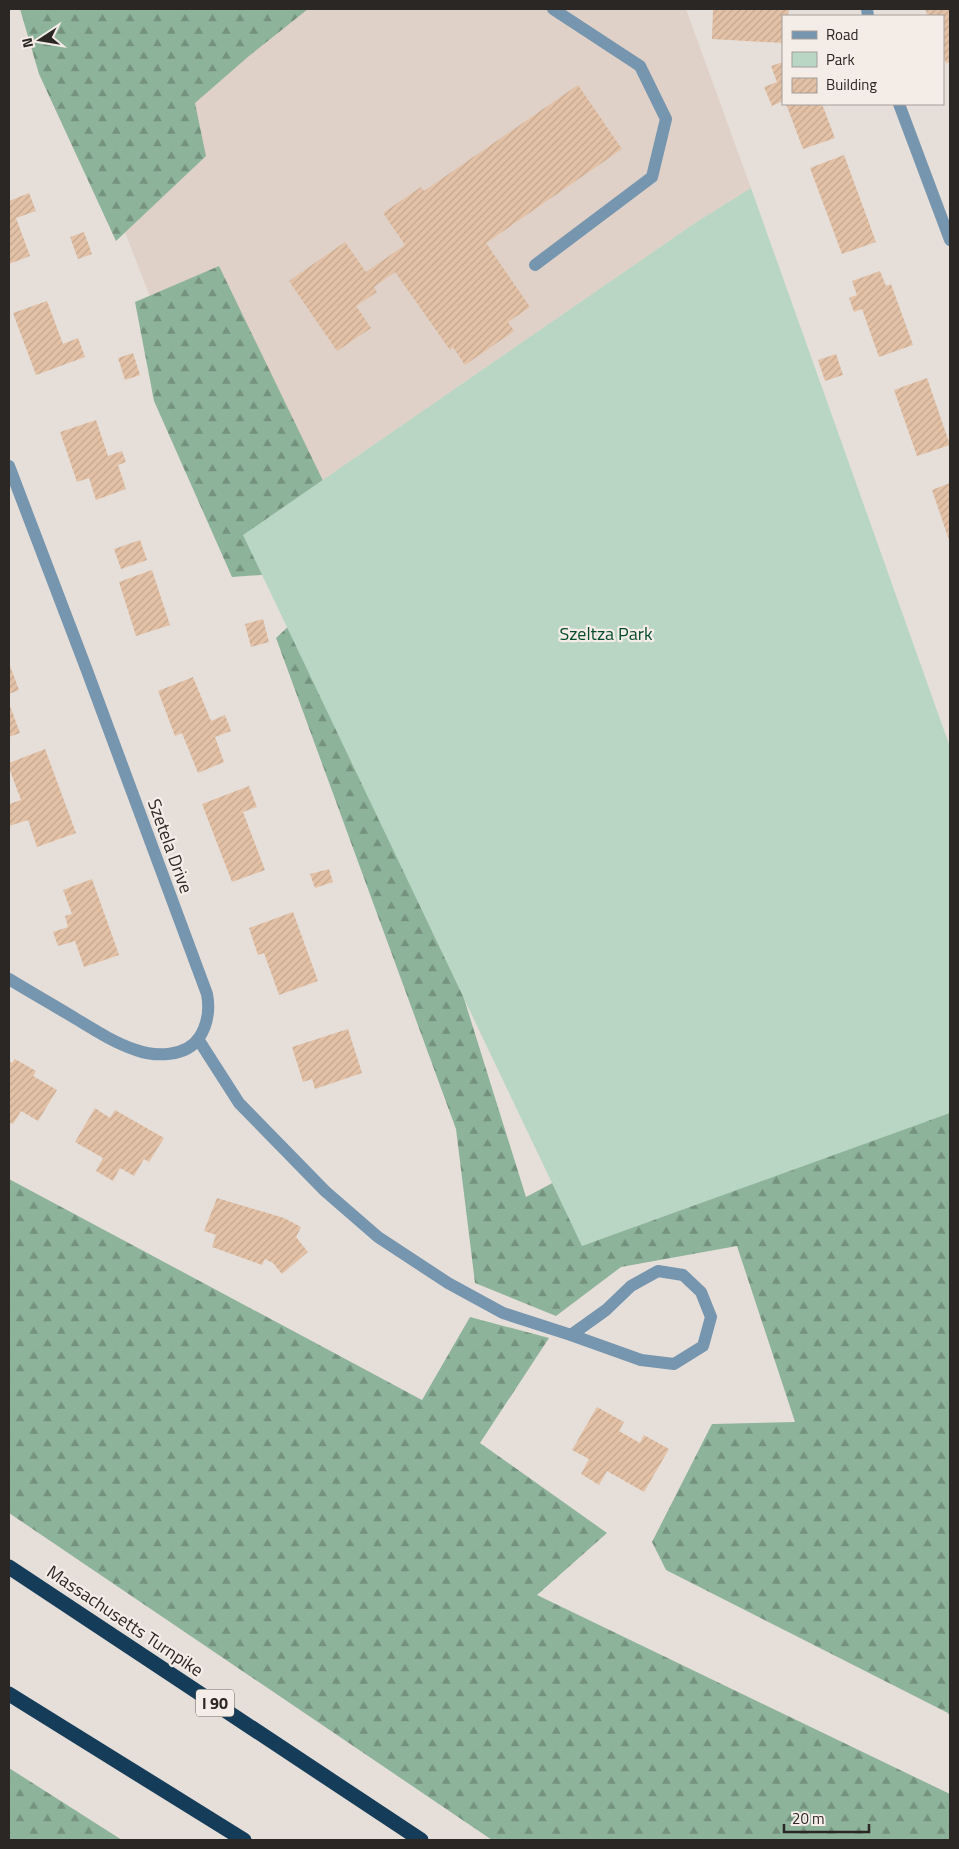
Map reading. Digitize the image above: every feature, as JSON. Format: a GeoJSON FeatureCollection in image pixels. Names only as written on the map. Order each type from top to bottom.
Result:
{"type":"FeatureCollection","features":[{"type":"Feature","properties":{"kind":"highway","name":"Massachusetts Turnpike"},"geometry":{"type":"LineString","coordinates":[[9,1566],[421,1840]]}},
{"type":"Feature","properties":{"kind":"highway"},"geometry":{"type":"LineString","coordinates":[[9,1694],[244,1840]]}},
{"type":"Feature","properties":{"kind":"street"},"geometry":{"type":"LineString","coordinates":[[534,265],[652,177],[666,119],[640,66],[553,9]]}},
{"type":"Feature","properties":{"kind":"street"},"geometry":{"type":"LineString","coordinates":[[899,105],[950,240]]}},
{"type":"Feature","properties":{"kind":"street","name":"Szetela Drive"},"geometry":{"type":"LineString","coordinates":[[9,466],[207,994],[210,1007],[198,1039]]}},
{"type":"Feature","properties":{"kind":"street"},"geometry":{"type":"LineString","coordinates":[[9,979],[110,1039],[135,1050],[148,1053],[171,1053],[184,1050],[195,1044],[198,1039],[240,1103],[325,1191],[378,1237],[448,1283],[503,1313],[641,1360],[674,1364],[703,1346],[711,1317],[701,1292],[684,1275],[658,1271],[631,1286],[606,1310],[571,1335]]}},
{"type":"Feature","properties":{"kind":"shaded area"},"geometry":{"type":"Polygon","coordinates":[[[245,9],[686,9],[751,188],[698,221],[243,535],[66,81],[245,9]]]}},
{"type":"Feature","properties":{"kind":"green space"},"geometry":{"type":"Polygon","coordinates":[[[20,9],[308,9],[249,56],[195,103],[206,156],[116,241],[39,74],[20,9]]]}},
{"type":"Feature","properties":{"kind":"green space","name":"Szeltza Park"},"geometry":{"type":"Polygon","coordinates":[[[751,188],[950,747],[950,1113],[582,1246],[243,535],[698,221],[751,188]]]}},
{"type":"Feature","properties":{"kind":"green space"},"geometry":{"type":"Polygon","coordinates":[[[219,266],[328,491],[291,573],[232,577],[154,401],[135,302],[219,266]]]}},
{"type":"Feature","properties":{"kind":"green space"},"geometry":{"type":"Polygon","coordinates":[[[354,565],[417,848],[526,1197],[607,1154],[950,804],[950,1717],[948,1713],[666,1570],[652,1542],[712,1424],[795,1422],[737,1246],[621,1267],[556,1316],[475,1283],[456,1129],[276,638],[354,565]]]}},
{"type":"Feature","properties":{"kind":"green space"},"geometry":{"type":"Polygon","coordinates":[[[9,1179],[422,1400],[470,1317],[549,1338],[480,1443],[607,1533],[537,1595],[950,1794],[950,1840],[492,1840],[9,1513],[9,1179]]]}},
{"type":"Feature","properties":{"kind":"green space"},"geometry":{"type":"Polygon","coordinates":[[[9,1768],[122,1840],[9,1840],[9,1768]]]}},
{"type":"Feature","properties":{"kind":"building"},"geometry":{"type":"Polygon","coordinates":[[[713,9],[789,9],[788,15],[782,15],[782,43],[712,39],[713,9]]]}},
{"type":"Feature","properties":{"kind":"building"},"geometry":{"type":"Polygon","coordinates":[[[925,9],[950,9],[950,62],[946,63],[944,58],[944,15],[928,15],[925,9]]]}},
{"type":"Feature","properties":{"kind":"building"},"geometry":{"type":"Polygon","coordinates":[[[782,62],[782,101],[772,106],[764,87],[777,82],[771,66],[782,62]]]}},
{"type":"Feature","properties":{"kind":"building"},"geometry":{"type":"Polygon","coordinates":[[[578,85],[622,149],[486,243],[530,307],[508,322],[514,331],[465,365],[453,347],[450,350],[395,272],[374,287],[377,292],[356,306],[371,328],[337,351],[289,281],[345,242],[366,272],[405,245],[383,213],[421,187],[424,191],[578,85]]]}},
{"type":"Feature","properties":{"kind":"building"},"geometry":{"type":"Polygon","coordinates":[[[786,105],[822,105],[835,138],[803,149],[786,105]]]}},
{"type":"Feature","properties":{"kind":"building"},"geometry":{"type":"Polygon","coordinates":[[[844,155],[876,242],[842,254],[810,168],[844,155]]]}},
{"type":"Feature","properties":{"kind":"building"},"geometry":{"type":"Polygon","coordinates":[[[29,193],[36,211],[16,218],[30,256],[9,264],[9,201],[29,193]]]}},
{"type":"Feature","properties":{"kind":"building"},"geometry":{"type":"Polygon","coordinates":[[[84,232],[92,254],[78,259],[70,237],[84,232]]]}},
{"type":"Feature","properties":{"kind":"building"},"geometry":{"type":"Polygon","coordinates":[[[880,271],[886,286],[891,284],[913,345],[879,357],[862,309],[854,312],[849,298],[857,295],[852,281],[880,271]]]}},
{"type":"Feature","properties":{"kind":"building"},"geometry":{"type":"Polygon","coordinates":[[[47,301],[63,344],[78,338],[85,357],[36,375],[13,313],[47,301]]]}},
{"type":"Feature","properties":{"kind":"building"},"geometry":{"type":"Polygon","coordinates":[[[133,353],[140,375],[125,380],[118,358],[133,353]]]}},
{"type":"Feature","properties":{"kind":"building"},"geometry":{"type":"Polygon","coordinates":[[[836,354],[843,375],[825,381],[818,360],[836,354]]]}},
{"type":"Feature","properties":{"kind":"building"},"geometry":{"type":"Polygon","coordinates":[[[927,378],[950,445],[917,456],[894,390],[927,378]]]}},
{"type":"Feature","properties":{"kind":"building"},"geometry":{"type":"Polygon","coordinates":[[[96,420],[108,456],[122,451],[126,462],[118,465],[126,489],[96,500],[89,478],[77,482],[60,432],[96,420]]]}},
{"type":"Feature","properties":{"kind":"building"},"geometry":{"type":"Polygon","coordinates":[[[950,483],[950,543],[932,490],[950,483]]]}},
{"type":"Feature","properties":{"kind":"building"},"geometry":{"type":"Polygon","coordinates":[[[140,540],[147,560],[121,569],[114,549],[140,540]]]}},
{"type":"Feature","properties":{"kind":"building"},"geometry":{"type":"Polygon","coordinates":[[[152,570],[170,625],[136,636],[119,582],[152,570]]]}},
{"type":"Feature","properties":{"kind":"building"},"geometry":{"type":"Polygon","coordinates":[[[263,619],[269,642],[251,647],[245,624],[263,619]]]}},
{"type":"Feature","properties":{"kind":"building"},"geometry":{"type":"Polygon","coordinates":[[[9,663],[19,690],[9,694],[9,663]]]}},
{"type":"Feature","properties":{"kind":"building"},"geometry":{"type":"Polygon","coordinates":[[[193,677],[211,721],[225,715],[231,731],[215,737],[224,762],[198,773],[182,733],[175,736],[158,691],[193,677]]]}},
{"type":"Feature","properties":{"kind":"building"},"geometry":{"type":"Polygon","coordinates":[[[9,703],[20,733],[9,737],[9,703]]]}},
{"type":"Feature","properties":{"kind":"building"},"geometry":{"type":"Polygon","coordinates":[[[45,749],[76,833],[37,847],[28,820],[9,826],[9,804],[21,800],[9,768],[9,763],[45,749]]]}},
{"type":"Feature","properties":{"kind":"building"},"geometry":{"type":"Polygon","coordinates":[[[249,786],[257,807],[243,812],[265,870],[232,882],[202,804],[249,786]]]}},
{"type":"Feature","properties":{"kind":"building"},"geometry":{"type":"Polygon","coordinates":[[[329,869],[333,882],[315,888],[310,874],[329,869]]]}},
{"type":"Feature","properties":{"kind":"building"},"geometry":{"type":"Polygon","coordinates":[[[92,879],[119,955],[84,967],[75,941],[58,946],[53,932],[68,927],[65,916],[72,914],[63,890],[92,879]]]}},
{"type":"Feature","properties":{"kind":"building"},"geometry":{"type":"Polygon","coordinates":[[[293,912],[318,981],[279,995],[264,953],[258,955],[249,928],[293,912]]]}},
{"type":"Feature","properties":{"kind":"building"},"geometry":{"type":"Polygon","coordinates":[[[348,1029],[362,1073],[315,1089],[312,1079],[303,1082],[292,1047],[348,1029]]]}},
{"type":"Feature","properties":{"kind":"building"},"geometry":{"type":"Polygon","coordinates":[[[15,1059],[36,1071],[33,1076],[57,1090],[38,1121],[21,1111],[13,1124],[9,1122],[9,1061],[12,1063],[15,1059]]]}},
{"type":"Feature","properties":{"kind":"building"},"geometry":{"type":"Polygon","coordinates":[[[95,1108],[110,1118],[115,1110],[164,1138],[149,1162],[144,1159],[134,1176],[120,1168],[113,1181],[96,1171],[103,1158],[75,1142],[95,1108]]]}},
{"type":"Feature","properties":{"kind":"building"},"geometry":{"type":"Polygon","coordinates":[[[217,1198],[284,1218],[301,1227],[296,1237],[308,1252],[282,1274],[273,1263],[265,1259],[262,1265],[212,1247],[216,1235],[204,1231],[217,1198]]]}},
{"type":"Feature","properties":{"kind":"building"},"geometry":{"type":"Polygon","coordinates":[[[597,1407],[624,1422],[619,1431],[640,1443],[644,1435],[669,1449],[644,1492],[607,1471],[599,1485],[581,1474],[589,1459],[572,1450],[597,1407]]]}}]}
